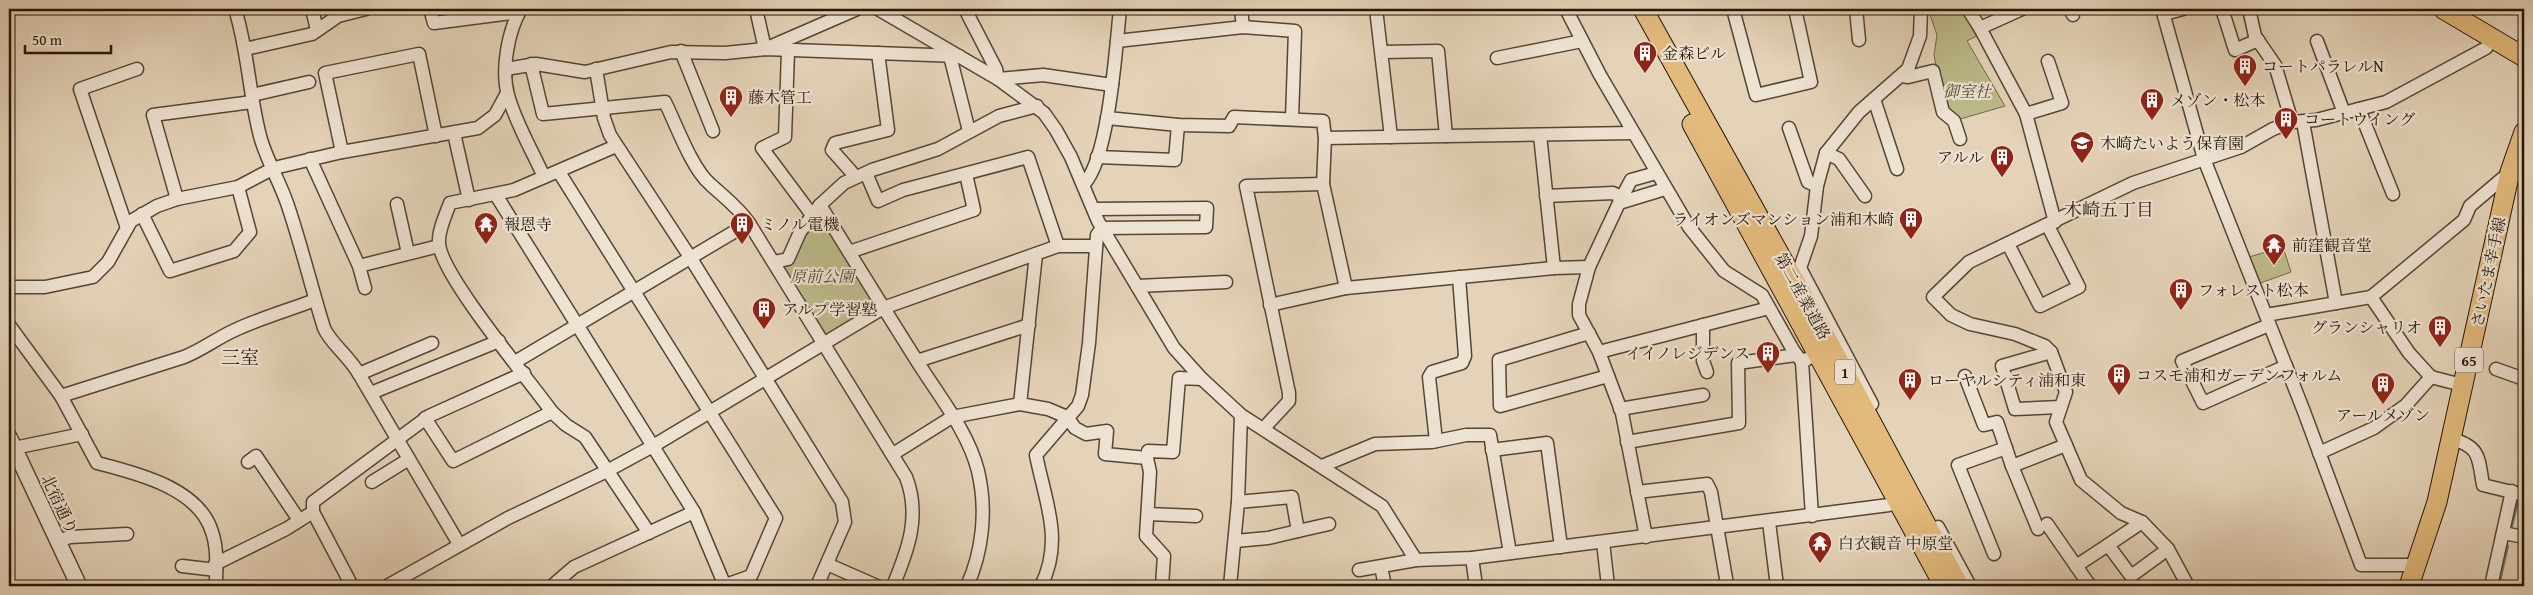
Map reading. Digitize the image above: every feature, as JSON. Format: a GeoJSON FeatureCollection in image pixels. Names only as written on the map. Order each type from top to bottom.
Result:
{"type":"FeatureCollection","features":[{"type":"Feature","properties":{"kind":"main road","name":"第二産業道路"},"geometry":{"type":"LineString","coordinates":[[1629,9],[1805,356],[1898,502],[1947,586]]}},
{"type":"Feature","properties":{"kind":"main road","name":"第二産業道路"},"geometry":{"type":"LineString","coordinates":[[1643,9],[1830,345],[1947,586]]}},
{"type":"Feature","properties":{"kind":"main road"},"geometry":{"type":"LineString","coordinates":[[2443,9],[2524,57]]}},
{"type":"Feature","properties":{"kind":"main road","name":"さいたま幸手線"},"geometry":{"type":"LineString","coordinates":[[2409,586],[2437,502],[2510,172],[2524,132]]}},
{"type":"Feature","properties":{"kind":"street"},"geometry":{"type":"LineString","coordinates":[[235,9],[245,49],[252,98],[264,148],[274,168],[294,222],[326,333],[350,359],[458,544]]}},
{"type":"Feature","properties":{"kind":"street"},"geometry":{"type":"LineString","coordinates":[[312,9],[317,30]]}},
{"type":"Feature","properties":{"kind":"street"},"geometry":{"type":"LineString","coordinates":[[245,49],[312,34],[338,16],[366,9]]}},
{"type":"Feature","properties":{"kind":"street"},"geometry":{"type":"LineString","coordinates":[[430,9],[434,23],[520,10],[512,33],[506,69],[507,93],[544,177]]}},
{"type":"Feature","properties":{"kind":"street"},"geometry":{"type":"LineString","coordinates":[[756,9],[765,49]]}},
{"type":"Feature","properties":{"kind":"street"},"geometry":{"type":"LineString","coordinates":[[765,49],[857,9]]}},
{"type":"Feature","properties":{"kind":"street"},"geometry":{"type":"LineString","coordinates":[[878,9],[954,56],[998,79],[1037,106],[1056,130],[1084,184],[1102,228],[1174,348],[1202,379],[1241,415],[1264,428],[1382,506],[1416,560]]}},
{"type":"Feature","properties":{"kind":"street"},"geometry":{"type":"LineString","coordinates":[[965,9],[996,69],[998,79]]}},
{"type":"Feature","properties":{"kind":"street"},"geometry":{"type":"LineString","coordinates":[[1084,184],[1097,157],[1107,118],[1120,9]]}},
{"type":"Feature","properties":{"kind":"street"},"geometry":{"type":"LineString","coordinates":[[1241,9],[1242,27]]}},
{"type":"Feature","properties":{"kind":"street"},"geometry":{"type":"LineString","coordinates":[[1376,9],[1391,137]]}},
{"type":"Feature","properties":{"kind":"street"},"geometry":{"type":"LineString","coordinates":[[1566,9],[1633,133],[1689,227],[1724,271],[1762,295],[1769,308],[1805,356],[1812,516]]}},
{"type":"Feature","properties":{"kind":"street"},"geometry":{"type":"LineString","coordinates":[[1733,9],[1756,95],[1811,82],[1796,9]]}},
{"type":"Feature","properties":{"kind":"street"},"geometry":{"type":"LineString","coordinates":[[1856,9],[1859,40]]}},
{"type":"Feature","properties":{"kind":"street"},"geometry":{"type":"LineString","coordinates":[[1921,9],[1920,36],[1908,69],[1859,112],[1826,153],[1817,186],[1812,236],[1800,268],[1970,586]]}},
{"type":"Feature","properties":{"kind":"street"},"geometry":{"type":"LineString","coordinates":[[1968,9],[2026,114],[2051,224],[2079,287],[2040,306],[2008,244]]}},
{"type":"Feature","properties":{"kind":"street"},"geometry":{"type":"LineString","coordinates":[[1980,28],[2022,9]]}},
{"type":"Feature","properties":{"kind":"street"},"geometry":{"type":"LineString","coordinates":[[2183,9],[2163,12],[2204,159],[2286,366],[2361,565],[2416,565]]}},
{"type":"Feature","properties":{"kind":"street"},"geometry":{"type":"LineString","coordinates":[[2222,9],[2235,50],[2258,40]]}},
{"type":"Feature","properties":{"kind":"street"},"geometry":{"type":"LineString","coordinates":[[2249,9],[2258,40],[2275,65],[2298,122],[2336,303]]}},
{"type":"Feature","properties":{"kind":"street"},"geometry":{"type":"LineString","coordinates":[[1117,41],[1242,27],[1295,31],[1292,119]]}},
{"type":"Feature","properties":{"kind":"street"},"geometry":{"type":"LineString","coordinates":[[2188,586],[2168,549],[2142,522],[2122,513],[2081,480],[2056,422],[2066,392],[2051,352],[2045,346],[2015,334],[1976,326],[1951,315],[1933,297],[1969,262],[2133,183],[2241,147],[2273,129],[2386,102],[2486,48],[2492,38]]}},
{"type":"Feature","properties":{"kind":"street"},"geometry":{"type":"LineString","coordinates":[[1496,58],[1582,41]]}},
{"type":"Feature","properties":{"kind":"street"},"geometry":{"type":"LineString","coordinates":[[2317,41],[2344,113]]}},
{"type":"Feature","properties":{"kind":"street"},"geometry":{"type":"LineString","coordinates":[[506,69],[531,64],[585,72],[681,51],[725,53],[765,49],[954,56]]}},
{"type":"Feature","properties":{"kind":"street"},"geometry":{"type":"LineString","coordinates":[[681,51],[713,131]]}},
{"type":"Feature","properties":{"kind":"street"},"geometry":{"type":"LineString","coordinates":[[788,51],[785,137],[762,148],[816,210],[849,252],[952,417],[974,458],[983,507],[981,540],[967,586]]}},
{"type":"Feature","properties":{"kind":"street"},"geometry":{"type":"LineString","coordinates":[[1382,52],[1438,51],[1446,136]]}},
{"type":"Feature","properties":{"kind":"street"},"geometry":{"type":"LineString","coordinates":[[342,152],[325,73],[419,54],[436,136]]}},
{"type":"Feature","properties":{"kind":"street"},"geometry":{"type":"LineString","coordinates":[[878,54],[888,130],[835,143],[832,150],[860,175],[878,201],[903,190],[1028,157],[1058,246]]}},
{"type":"Feature","properties":{"kind":"street"},"geometry":{"type":"LineString","coordinates":[[954,56],[969,131]]}},
{"type":"Feature","properties":{"kind":"street"},"geometry":{"type":"LineString","coordinates":[[2026,114],[2062,103],[2048,61]]}},
{"type":"Feature","properties":{"kind":"street"},"geometry":{"type":"LineString","coordinates":[[531,64],[543,114],[665,102],[691,158],[710,184],[718,189],[749,223],[893,454],[908,483],[913,517],[909,548],[893,586]]}},
{"type":"Feature","properties":{"kind":"street"},"geometry":{"type":"LineString","coordinates":[[127,228],[80,89],[137,69]]}},
{"type":"Feature","properties":{"kind":"street"},"geometry":{"type":"LineString","coordinates":[[596,69],[606,128],[616,146],[690,257],[844,508],[845,522],[817,586]]}},
{"type":"Feature","properties":{"kind":"street"},"geometry":{"type":"LineString","coordinates":[[1901,76],[1908,77],[1932,71],[1943,112],[1954,121],[1960,139]]}},
{"type":"Feature","properties":{"kind":"street"},"geometry":{"type":"LineString","coordinates":[[998,79],[1043,74],[1112,85]]}},
{"type":"Feature","properties":{"kind":"street"},"geometry":{"type":"LineString","coordinates":[[177,199],[153,115],[252,98],[309,82]]}},
{"type":"Feature","properties":{"kind":"street"},"geometry":{"type":"LineString","coordinates":[[9,287],[45,287],[93,277],[108,262],[131,221],[142,214],[177,199],[238,186],[274,168],[310,159],[478,128],[490,120],[507,93]]}},
{"type":"Feature","properties":{"kind":"street"},"geometry":{"type":"LineString","coordinates":[[1874,99],[1896,169]]}},
{"type":"Feature","properties":{"kind":"street"},"geometry":{"type":"LineString","coordinates":[[774,262],[788,259],[800,232],[816,210],[844,183],[860,175],[938,149],[999,116],[1037,106]]}},
{"type":"Feature","properties":{"kind":"street"},"geometry":{"type":"LineString","coordinates":[[2359,109],[2393,194]]}},
{"type":"Feature","properties":{"kind":"street"},"geometry":{"type":"LineString","coordinates":[[1107,118],[1178,126],[1229,126],[1234,117],[1323,121],[1325,138],[1323,184],[1346,288]]}},
{"type":"Feature","properties":{"kind":"street"},"geometry":{"type":"LineString","coordinates":[[1097,157],[1175,160],[1178,126]]}},
{"type":"Feature","properties":{"kind":"street"},"geometry":{"type":"LineString","coordinates":[[1789,128],[1808,182],[1817,186]]}},
{"type":"Feature","properties":{"kind":"street"},"geometry":{"type":"LineString","coordinates":[[454,133],[469,200]]}},
{"type":"Feature","properties":{"kind":"street"},"geometry":{"type":"LineString","coordinates":[[1325,138],[1633,133]]}},
{"type":"Feature","properties":{"kind":"street"},"geometry":{"type":"LineString","coordinates":[[1540,134],[1554,268]]}},
{"type":"Feature","properties":{"kind":"street"},"geometry":{"type":"LineString","coordinates":[[616,146],[559,172],[496,195],[450,203],[439,246],[464,294],[552,412],[566,425],[585,437],[649,533]]}},
{"type":"Feature","properties":{"kind":"street"},"geometry":{"type":"LineString","coordinates":[[1826,153],[1839,159],[1865,196]]}},
{"type":"Feature","properties":{"kind":"street"},"geometry":{"type":"LineString","coordinates":[[310,159],[359,266],[365,288]]}},
{"type":"Feature","properties":{"kind":"street"},"geometry":{"type":"LineString","coordinates":[[496,195],[694,512],[724,586],[751,576],[776,518],[559,172]]}},
{"type":"Feature","properties":{"kind":"street"},"geometry":{"type":"LineString","coordinates":[[2286,366],[2203,403],[2182,361],[2268,320],[2336,303],[2371,297],[2464,220],[2470,206],[2510,172]]}},
{"type":"Feature","properties":{"kind":"street"},"geometry":{"type":"LineString","coordinates":[[1646,537],[1620,409],[1599,352],[1579,315],[1589,268],[1630,180],[1656,173]]}},
{"type":"Feature","properties":{"kind":"street"},"geometry":{"type":"LineString","coordinates":[[849,252],[974,210],[966,174]]}},
{"type":"Feature","properties":{"kind":"street"},"geometry":{"type":"LineString","coordinates":[[1264,428],[1289,402],[1246,186],[1323,184]]}},
{"type":"Feature","properties":{"kind":"street"},"geometry":{"type":"LineString","coordinates":[[142,214],[170,271],[234,251],[250,232],[238,186]]}},
{"type":"Feature","properties":{"kind":"street"},"geometry":{"type":"LineString","coordinates":[[1620,200],[1665,189]]}},
{"type":"Feature","properties":{"kind":"street"},"geometry":{"type":"LineString","coordinates":[[1546,196],[1613,194],[1620,200]]}},
{"type":"Feature","properties":{"kind":"street"},"geometry":{"type":"LineString","coordinates":[[397,204],[408,253]]}},
{"type":"Feature","properties":{"kind":"street"},"geometry":{"type":"LineString","coordinates":[[1094,209],[1207,208],[1206,227],[1102,228]]}},
{"type":"Feature","properties":{"kind":"street"},"geometry":{"type":"LineString","coordinates":[[515,362],[577,323],[749,223]]}},
{"type":"Feature","properties":{"kind":"street"},"geometry":{"type":"LineString","coordinates":[[1042,586],[1051,560],[1053,526],[1036,455],[1078,406],[1082,395],[1089,343],[1096,246],[1098,235],[1102,228]]}},
{"type":"Feature","properties":{"kind":"street"},"geometry":{"type":"LineString","coordinates":[[359,266],[439,246]]}},
{"type":"Feature","properties":{"kind":"street"},"geometry":{"type":"LineString","coordinates":[[387,586],[458,544],[607,471],[652,446],[883,308],[1058,246],[1096,246]]}},
{"type":"Feature","properties":{"kind":"street"},"geometry":{"type":"LineString","coordinates":[[1020,404],[1037,261],[1036,254]]}},
{"type":"Feature","properties":{"kind":"street"},"geometry":{"type":"LineString","coordinates":[[1270,305],[1346,288],[1554,268],[1589,268]]}},
{"type":"Feature","properties":{"kind":"street"},"geometry":{"type":"LineString","coordinates":[[1436,441],[1428,376],[1432,372],[1462,362],[1465,356],[1459,277]]}},
{"type":"Feature","properties":{"kind":"street"},"geometry":{"type":"LineString","coordinates":[[1137,286],[1226,282]]}},
{"type":"Feature","properties":{"kind":"street"},"geometry":{"type":"LineString","coordinates":[[2371,297],[2409,353],[2432,377],[2462,385]]}},
{"type":"Feature","properties":{"kind":"street"},"geometry":{"type":"LineString","coordinates":[[61,396],[184,358],[203,350],[212,341],[236,329],[315,300]]}},
{"type":"Feature","properties":{"kind":"street"},"geometry":{"type":"LineString","coordinates":[[1599,352],[1769,308]]}},
{"type":"Feature","properties":{"kind":"street"},"geometry":{"type":"LineString","coordinates":[[9,325],[61,396],[97,463],[155,480],[196,507],[213,533],[216,586]]}},
{"type":"Feature","properties":{"kind":"street"},"geometry":{"type":"LineString","coordinates":[[917,361],[1028,325]]}},
{"type":"Feature","properties":{"kind":"street"},"geometry":{"type":"LineString","coordinates":[[1703,325],[1703,361],[1708,372]]}},
{"type":"Feature","properties":{"kind":"street"},"geometry":{"type":"LineString","coordinates":[[1589,333],[1499,360],[1500,406],[1608,376]]}},
{"type":"Feature","properties":{"kind":"street"},"geometry":{"type":"LineString","coordinates":[[371,394],[499,341]]}},
{"type":"Feature","properties":{"kind":"street"},"geometry":{"type":"LineString","coordinates":[[359,374],[432,343]]}},
{"type":"Feature","properties":{"kind":"street"},"geometry":{"type":"LineString","coordinates":[[2051,352],[2002,366],[2015,409],[2060,408]]}},
{"type":"Feature","properties":{"kind":"street"},"geometry":{"type":"LineString","coordinates":[[1628,442],[1738,422],[1738,363],[1805,356]]}},
{"type":"Feature","properties":{"kind":"street"},"geometry":{"type":"LineString","coordinates":[[2496,369],[2524,379]]}},
{"type":"Feature","properties":{"kind":"street"},"geometry":{"type":"LineString","coordinates":[[352,586],[313,512],[313,502],[425,418],[524,373]]}},
{"type":"Feature","properties":{"kind":"street"},"geometry":{"type":"LineString","coordinates":[[1965,376],[1984,425],[1997,422],[2012,466],[2042,526],[2076,566],[2090,586]]}},
{"type":"Feature","properties":{"kind":"street"},"geometry":{"type":"LineString","coordinates":[[2319,453],[2374,428],[2406,405],[2432,377]]}},
{"type":"Feature","properties":{"kind":"street"},"geometry":{"type":"LineString","coordinates":[[1162,586],[1164,556],[1146,536],[1150,472],[1147,458],[1148,451],[1173,452],[1179,378],[1202,379]]}},
{"type":"Feature","properties":{"kind":"street"},"geometry":{"type":"LineString","coordinates":[[1620,409],[1703,395]]}},
{"type":"Feature","properties":{"kind":"street"},"geometry":{"type":"LineString","coordinates":[[893,454],[952,417],[1020,404],[1048,409],[1067,417],[1075,428],[1086,434],[1107,431],[1105,454],[1147,458]]}},
{"type":"Feature","properties":{"kind":"street"},"geometry":{"type":"LineString","coordinates":[[425,418],[454,461],[552,412]]}},
{"type":"Feature","properties":{"kind":"street"},"geometry":{"type":"LineString","coordinates":[[1230,586],[1236,541],[1241,415]]}},
{"type":"Feature","properties":{"kind":"street"},"geometry":{"type":"LineString","coordinates":[[11,442],[82,434]]}},
{"type":"Feature","properties":{"kind":"street"},"geometry":{"type":"LineString","coordinates":[[1322,466],[1375,444],[1436,441],[1466,435],[1490,435],[1510,554]]}},
{"type":"Feature","properties":{"kind":"street"},"geometry":{"type":"LineString","coordinates":[[2450,438],[2472,447],[2478,453],[2483,485],[2518,493],[2503,533],[2491,586]]}},
{"type":"Feature","properties":{"kind":"street","name":"北宿通り"},"geometry":{"type":"LineString","coordinates":[[11,442],[79,586]]}},
{"type":"Feature","properties":{"kind":"street"},"geometry":{"type":"LineString","coordinates":[[1492,450],[1547,443],[1561,547]]}},
{"type":"Feature","properties":{"kind":"street"},"geometry":{"type":"LineString","coordinates":[[2012,466],[2066,444]]}},
{"type":"Feature","properties":{"kind":"street"},"geometry":{"type":"LineString","coordinates":[[1994,554],[1958,465],[2006,448]]}},
{"type":"Feature","properties":{"kind":"street"},"geometry":{"type":"LineString","coordinates":[[248,462],[256,456],[269,483],[299,520]]}},
{"type":"Feature","properties":{"kind":"street"},"geometry":{"type":"LineString","coordinates":[[372,482],[409,459]]}},
{"type":"Feature","properties":{"kind":"street"},"geometry":{"type":"LineString","coordinates":[[1637,492],[1706,484],[1711,492],[1727,584]]}},
{"type":"Feature","properties":{"kind":"street"},"geometry":{"type":"LineString","coordinates":[[1238,502],[1292,497],[1298,532]]}},
{"type":"Feature","properties":{"kind":"street"},"geometry":{"type":"LineString","coordinates":[[1360,570],[1416,560],[1472,558],[1510,554],[1769,522],[1889,505],[1898,502]]}},
{"type":"Feature","properties":{"kind":"street"},"geometry":{"type":"LineString","coordinates":[[182,566],[216,567],[313,512]]}},
{"type":"Feature","properties":{"kind":"street"},"geometry":{"type":"LineString","coordinates":[[552,586],[574,568],[694,512]]}},
{"type":"Feature","properties":{"kind":"street"},"geometry":{"type":"LineString","coordinates":[[1148,514],[1196,516]]}},
{"type":"Feature","properties":{"kind":"street"},"geometry":{"type":"LineString","coordinates":[[1769,522],[1777,586]]}},
{"type":"Feature","properties":{"kind":"street"},"geometry":{"type":"LineString","coordinates":[[2076,566],[2142,522]]}},
{"type":"Feature","properties":{"kind":"street"},"geometry":{"type":"LineString","coordinates":[[1236,541],[1268,538],[1329,524]]}},
{"type":"Feature","properties":{"kind":"street"},"geometry":{"type":"LineString","coordinates":[[2503,533],[2524,537]]}},
{"type":"Feature","properties":{"kind":"street"},"geometry":{"type":"LineString","coordinates":[[58,541],[70,537],[127,534]]}},
{"type":"Feature","properties":{"kind":"street"},"geometry":{"type":"LineString","coordinates":[[1603,542],[1608,586]]}},
{"type":"Feature","properties":{"kind":"street"},"geometry":{"type":"LineString","coordinates":[[2108,545],[2131,576],[2168,549]]}},
{"type":"Feature","properties":{"kind":"street"},"geometry":{"type":"LineString","coordinates":[[1472,558],[1476,586]]}},
{"type":"Feature","properties":{"kind":"street"},"geometry":{"type":"LineString","coordinates":[[827,564],[877,586]]}},
{"type":"Feature","properties":{"kind":"street"},"geometry":{"type":"LineString","coordinates":[[1381,567],[1385,586]]}},
{"type":"Feature","properties":{"kind":"green space","name":"御室社"},"geometry":{"type":"Polygon","coordinates":[[[1928,9],[1964,9],[1980,34],[1967,41],[2005,106],[1957,120],[1945,112],[1934,55],[1937,35],[1928,9]]]}},
{"type":"Feature","properties":{"kind":"green space","name":"原前公園"},"geometry":{"type":"Polygon","coordinates":[[[818,213],[877,305],[827,337],[777,265],[818,213]]]}},
{"type":"Feature","properties":{"kind":"green space"},"geometry":{"type":"Polygon","coordinates":[[[2283,247],[2291,272],[2258,284],[2249,257],[2283,247]]]}},
{"type":"Feature","properties":{"kind":"waterway"},"geometry":{"type":"LineString","coordinates":[[2520,488],[2524,470]]}},
{"type":"Feature","properties":{"kind":"waterway"},"geometry":{"type":"LineString","coordinates":[[2511,526],[2517,502]]}},
{"type":"Feature","properties":{"kind":"waterway"},"geometry":{"type":"LineString","coordinates":[[2498,586],[2507,546]]}},
{"type":"Feature","properties":{"kind":"place","name":"金森ビル"},"geometry":{"type":"Point","coordinates":[1645,74]}},
{"type":"Feature","properties":{"kind":"place","name":"コートパラレルN"},"geometry":{"type":"Point","coordinates":[2245,87]}},
{"type":"Feature","properties":{"kind":"place","name":"藤木管工"},"geometry":{"type":"Point","coordinates":[731,118]}},
{"type":"Feature","properties":{"kind":"place","name":"メゾン・松本"},"geometry":{"type":"Point","coordinates":[2152,121]}},
{"type":"Feature","properties":{"kind":"place","name":"コートウイング"},"geometry":{"type":"Point","coordinates":[2286,140]}},
{"type":"Feature","properties":{"kind":"place","name":"木崎たいよう保育園"},"geometry":{"type":"Point","coordinates":[2082,164]}},
{"type":"Feature","properties":{"kind":"place","name":"アルル"},"geometry":{"type":"Point","coordinates":[2002,178]}},
{"type":"Feature","properties":{"kind":"place","name":"ライオンズマンション浦和木崎"},"geometry":{"type":"Point","coordinates":[1911,240]}},
{"type":"Feature","properties":{"kind":"place","name":"報恩寺"},"geometry":{"type":"Point","coordinates":[486,245]}},
{"type":"Feature","properties":{"kind":"place","name":"ミノル電機"},"geometry":{"type":"Point","coordinates":[742,245]}},
{"type":"Feature","properties":{"kind":"place","name":"前窪観音堂"},"geometry":{"type":"Point","coordinates":[2274,266]}},
{"type":"Feature","properties":{"kind":"place","name":"フォレスト松本"},"geometry":{"type":"Point","coordinates":[2181,311]}},
{"type":"Feature","properties":{"kind":"place","name":"アルプ学習塾"},"geometry":{"type":"Point","coordinates":[764,330]}},
{"type":"Feature","properties":{"kind":"place","name":"グランシャリオ"},"geometry":{"type":"Point","coordinates":[2440,348]}},
{"type":"Feature","properties":{"kind":"place","name":"イイノレジデンス"},"geometry":{"type":"Point","coordinates":[1768,374]}},
{"type":"Feature","properties":{"kind":"place","name":"コスモ浦和ガーデンフォルム"},"geometry":{"type":"Point","coordinates":[2119,396]}},
{"type":"Feature","properties":{"kind":"place","name":"ローヤルシティ浦和東"},"geometry":{"type":"Point","coordinates":[1910,401]}},
{"type":"Feature","properties":{"kind":"place","name":"アールメゾン"},"geometry":{"type":"Point","coordinates":[2383,405]}},
{"type":"Feature","properties":{"kind":"place","name":"白衣観音 中原堂"},"geometry":{"type":"Point","coordinates":[1820,564]}},
{"type":"Feature","properties":{"kind":"district","name":"木崎五丁目"},"geometry":{"type":"Point","coordinates":[2109,209]}},
{"type":"Feature","properties":{"kind":"district","name":"三室"},"geometry":{"type":"Point","coordinates":[240,357]}}]}
